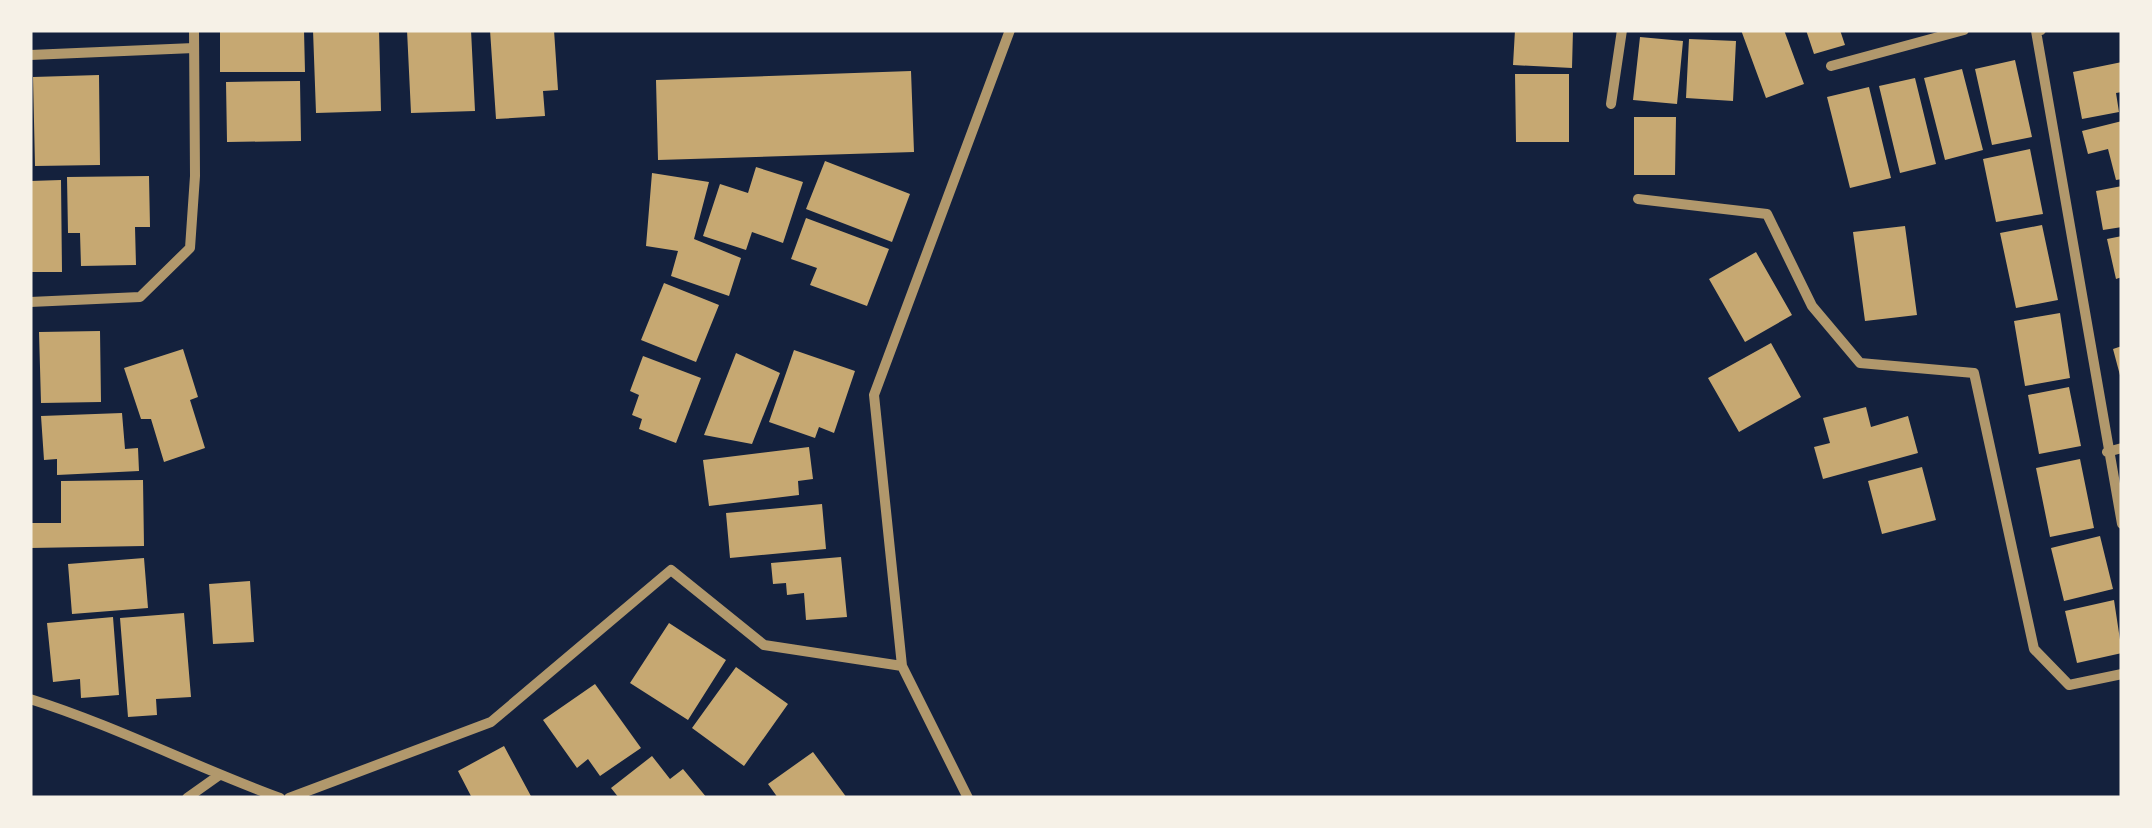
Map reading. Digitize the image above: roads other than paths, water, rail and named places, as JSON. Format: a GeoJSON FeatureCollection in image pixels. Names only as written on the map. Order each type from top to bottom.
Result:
{"type":"FeatureCollection","features":[{"type":"Feature","properties":{"kind":"street"},"geometry":{"type":"LineString","coordinates":[[30,302],[140,297],[190,248],[195,176],[194,30]]}},
{"type":"Feature","properties":{"kind":"street"},"geometry":{"type":"LineString","coordinates":[[968,798],[902,666],[874,395],[1010,30]]}},
{"type":"Feature","properties":{"kind":"street"},"geometry":{"type":"LineString","coordinates":[[1612,104],[1622,30]]}},
{"type":"Feature","properties":{"kind":"street"},"geometry":{"type":"LineString","coordinates":[[1832,66],[1964,30]]}},
{"type":"Feature","properties":{"kind":"street"},"geometry":{"type":"LineString","coordinates":[[2036,30],[2122,524]]}},
{"type":"Feature","properties":{"kind":"street"},"geometry":{"type":"LineString","coordinates":[[30,55],[194,48]]}},
{"type":"Feature","properties":{"kind":"street"},"geometry":{"type":"LineString","coordinates":[[1638,199],[1767,214],[1812,306],[1860,362],[1974,373],[2034,649],[2070,684],[2122,674]]}},
{"type":"Feature","properties":{"kind":"street"},"geometry":{"type":"LineString","coordinates":[[2107,452],[2122,448]]}},
{"type":"Feature","properties":{"kind":"street"},"geometry":{"type":"LineString","coordinates":[[288,798],[491,722],[671,570],[764,646],[902,666]]}},
{"type":"Feature","properties":{"kind":"street"},"geometry":{"type":"LineString","coordinates":[[30,698],[96,720],[218,776],[280,798]]}},
{"type":"Feature","properties":{"kind":"street"},"geometry":{"type":"LineString","coordinates":[[188,798],[218,776]]}}]}
